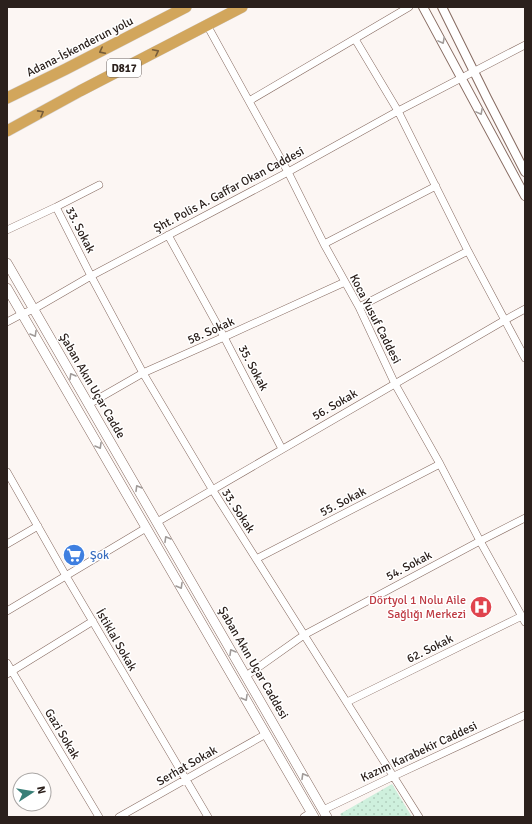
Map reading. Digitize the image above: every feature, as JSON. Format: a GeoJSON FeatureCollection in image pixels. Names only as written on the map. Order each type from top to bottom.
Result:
{"type":"FeatureCollection","features":[{"type":"Feature","properties":{"kind":"highway","name":"Adana-İskenderun yolu"},"geometry":{"type":"LineString","coordinates":[[7,98],[186,7]]}},
{"type":"Feature","properties":{"kind":"highway","name":"D817"},"geometry":{"type":"LineString","coordinates":[[7,131],[80,91],[242,7]]}},
{"type":"Feature","properties":{"kind":"main road","name":"Şaban Akın Uçar Cadde"},"geometry":{"type":"LineString","coordinates":[[7,263],[157,522]]}},
{"type":"Feature","properties":{"kind":"main road","name":"Şaban Akın Uçar Caddesi"},"geometry":{"type":"LineString","coordinates":[[7,288],[266,734],[310,815]]}},
{"type":"Feature","properties":{"kind":"main road","name":"Şaban Akın Uçar Caddesi"},"geometry":{"type":"LineString","coordinates":[[157,522],[325,814]]}},
{"type":"Feature","properties":{"kind":"main road"},"geometry":{"type":"LineString","coordinates":[[146,528],[157,522]]}},
{"type":"Feature","properties":{"kind":"main road"},"geometry":{"type":"LineString","coordinates":[[310,815],[325,814]]}},
{"type":"Feature","properties":{"kind":"street"},"geometry":{"type":"LineString","coordinates":[[249,101],[409,7]]}},
{"type":"Feature","properties":{"kind":"street"},"geometry":{"type":"LineString","coordinates":[[424,7],[525,196]]}},
{"type":"Feature","properties":{"kind":"street"},"geometry":{"type":"LineString","coordinates":[[442,7],[525,172]]}},
{"type":"Feature","properties":{"kind":"street","name":"Koca Yusuf Caddesi"},"geometry":{"type":"LineString","coordinates":[[207,25],[288,172],[344,282],[359,306],[395,384],[440,464],[523,619]]}},
{"type":"Feature","properties":{"kind":"street"},"geometry":{"type":"LineString","coordinates":[[354,39],[398,110],[468,251],[525,358]]}},
{"type":"Feature","properties":{"kind":"street","name":"Şht. Polis A. Gaffar Okan Caddesi"},"geometry":{"type":"LineString","coordinates":[[7,322],[34,309],[90,276],[288,172],[398,110],[525,45]]}},
{"type":"Feature","properties":{"kind":"street"},"geometry":{"type":"LineString","coordinates":[[7,230],[99,185]]}},
{"type":"Feature","properties":{"kind":"street"},"geometry":{"type":"LineString","coordinates":[[324,244],[436,186]]}},
{"type":"Feature","properties":{"kind":"street","name":"33. Sokak"},"geometry":{"type":"LineString","coordinates":[[56,207],[90,276],[143,373],[212,489],[419,817]]}},
{"type":"Feature","properties":{"kind":"street","name":"35. Sokak"},"geometry":{"type":"LineString","coordinates":[[168,235],[282,449]]}},
{"type":"Feature","properties":{"kind":"street"},"geometry":{"type":"LineString","coordinates":[[359,306],[468,251]]}},
{"type":"Feature","properties":{"kind":"street","name":"58. Sokak"},"geometry":{"type":"LineString","coordinates":[[89,404],[143,373],[224,338],[344,282]]}},
{"type":"Feature","properties":{"kind":"street","name":"56. Sokak"},"geometry":{"type":"LineString","coordinates":[[157,522],[525,309]]}},
{"type":"Feature","properties":{"kind":"street","name":"55. Sokak"},"geometry":{"type":"LineString","coordinates":[[256,559],[440,464]]}},
{"type":"Feature","properties":{"kind":"street","name":"İstiklal Sokak"},"geometry":{"type":"LineString","coordinates":[[7,472],[66,576],[208,817]]}},
{"type":"Feature","properties":{"kind":"street","name":"54. Sokak"},"geometry":{"type":"LineString","coordinates":[[246,676],[304,635],[480,540],[525,518]]}},
{"type":"Feature","properties":{"kind":"street"},"geometry":{"type":"LineString","coordinates":[[7,544],[38,526]]}},
{"type":"Feature","properties":{"kind":"street"},"geometry":{"type":"LineString","coordinates":[[7,611],[146,528]]}},
{"type":"Feature","properties":{"kind":"street","name":"62. Sokak"},"geometry":{"type":"LineString","coordinates":[[347,702],[523,619]]}},
{"type":"Feature","properties":{"kind":"street"},"geometry":{"type":"LineString","coordinates":[[10,673],[93,621]]}},
{"type":"Feature","properties":{"kind":"street","name":"Gazi Sokak"},"geometry":{"type":"LineString","coordinates":[[7,663],[10,673],[99,817]]}},
{"type":"Feature","properties":{"kind":"street","name":"Kazım Karabekir Caddesi"},"geometry":{"type":"LineString","coordinates":[[325,814],[394,776],[525,715]]}},
{"type":"Feature","properties":{"kind":"street","name":"Serhat Sokak"},"geometry":{"type":"LineString","coordinates":[[119,817],[266,734]]}},
{"type":"Feature","properties":{"kind":"green space"},"geometry":{"type":"Polygon","coordinates":[[[392,784],[412,817],[342,817],[340,814],[392,784]]]}},
{"type":"Feature","properties":{"kind":"place","name":"Şok"},"geometry":{"type":"Point","coordinates":[74,555]}},
{"type":"Feature","properties":{"kind":"place","name":"Dörtyol 1 Nolu Aile Sağlığı Merkezi"},"geometry":{"type":"Point","coordinates":[481,607]}}]}
